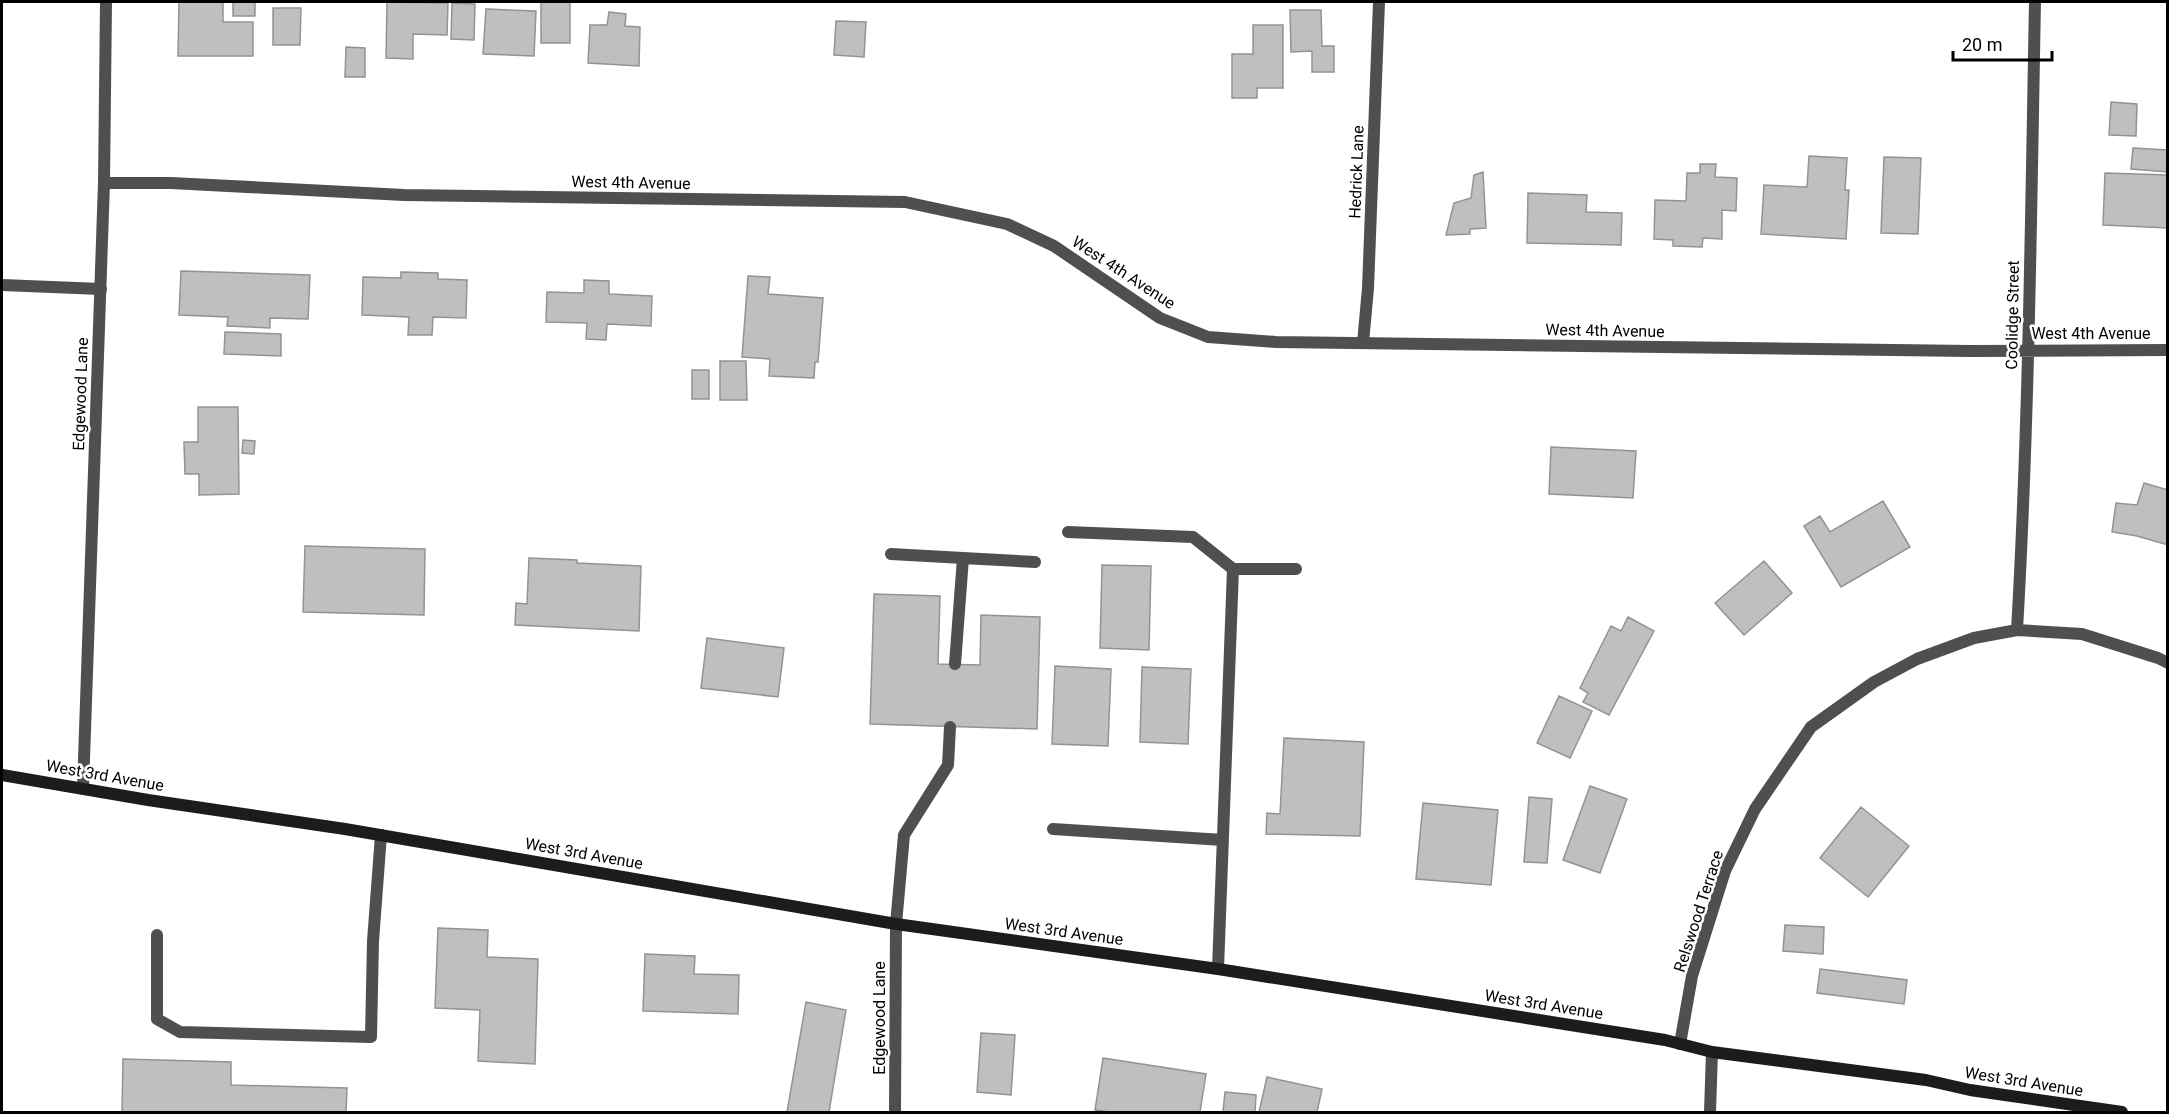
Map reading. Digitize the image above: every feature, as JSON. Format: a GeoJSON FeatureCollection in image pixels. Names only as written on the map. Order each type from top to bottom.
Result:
{"type":"FeatureCollection","features":[{"type":"Feature","properties":{"kind":"street","name":"Edgewood Lane"},"geometry":{"type":"LineString","coordinates":[[83,788],[101,289],[106,2]]}},
{"type":"Feature","properties":{"kind":"street","name":"Hedrick Lane"},"geometry":{"type":"LineString","coordinates":[[1363,343],[1368,288],[1379,2]]}},
{"type":"Feature","properties":{"kind":"street","name":"Coolidge Street"},"geometry":{"type":"LineString","coordinates":[[2017,630],[2028,350],[2035,2]]}},
{"type":"Feature","properties":{"kind":"street","name":"West 4th Avenue"},"geometry":{"type":"LineString","coordinates":[[104,183],[171,183],[404,195],[905,202],[1007,224],[1054,246],[1153,314],[1208,337],[1276,342],[1970,351],[2168,350]]}},
{"type":"Feature","properties":{"kind":"street"},"geometry":{"type":"LineString","coordinates":[[2,285],[101,289]]}},
{"type":"Feature","properties":{"kind":"street"},"geometry":{"type":"LineString","coordinates":[[1068,532],[1194,537],[1233,569],[1296,569]]}},
{"type":"Feature","properties":{"kind":"street"},"geometry":{"type":"LineString","coordinates":[[891,554],[1035,562]]}},
{"type":"Feature","properties":{"kind":"street"},"geometry":{"type":"LineString","coordinates":[[956,664],[963,558]]}},
{"type":"Feature","properties":{"kind":"street"},"geometry":{"type":"LineString","coordinates":[[1218,969],[1233,569]]}},
{"type":"Feature","properties":{"kind":"street","name":"Relswood Terrace"},"geometry":{"type":"LineString","coordinates":[[1680,1044],[1692,976],[1725,871],[1755,809],[1811,727],[1874,682],[1917,659],[1974,638],[2017,630],[2082,634],[2168,663]]}},
{"type":"Feature","properties":{"kind":"street","name":"Edgewood Lane"},"geometry":{"type":"LineString","coordinates":[[895,1113],[896,924],[904,835],[948,765],[950,727]]}},
{"type":"Feature","properties":{"kind":"street","name":"West 3rd Avenue"},"geometry":{"type":"LineString","coordinates":[[2,775],[148,800],[381,835],[896,924],[1218,969],[1680,1044],[1712,1052],[1926,1080],[1970,1090],[2122,1113]]}},
{"type":"Feature","properties":{"kind":"street"},"geometry":{"type":"LineString","coordinates":[[1053,829],[1223,840]]}},
{"type":"Feature","properties":{"kind":"street"},"geometry":{"type":"LineString","coordinates":[[157,934],[157,1019],[180,1032],[371,1037],[373,941],[381,835]]}},
{"type":"Feature","properties":{"kind":"street"},"geometry":{"type":"LineString","coordinates":[[1710,1113],[1712,1052]]}},
{"type":"Feature","properties":{"kind":"building"},"geometry":{"type":"Polygon","coordinates":[[[179,2],[223,2],[223,22],[253,22],[253,56],[178,56],[179,2]]]}},
{"type":"Feature","properties":{"kind":"building"},"geometry":{"type":"Polygon","coordinates":[[[233,2],[255,2],[255,16],[233,16],[233,2]]]}},
{"type":"Feature","properties":{"kind":"building"},"geometry":{"type":"Polygon","coordinates":[[[387,2],[448,3],[447,35],[413,34],[413,59],[386,58],[387,2]]]}},
{"type":"Feature","properties":{"kind":"building"},"geometry":{"type":"Polygon","coordinates":[[[541,2],[570,2],[570,43],[541,43],[541,2]]]}},
{"type":"Feature","properties":{"kind":"building"},"geometry":{"type":"Polygon","coordinates":[[[452,3],[475,4],[474,40],[451,39],[452,3]]]}},
{"type":"Feature","properties":{"kind":"building"},"geometry":{"type":"Polygon","coordinates":[[[273,8],[301,8],[300,45],[273,45],[273,8]]]}},
{"type":"Feature","properties":{"kind":"building"},"geometry":{"type":"Polygon","coordinates":[[[486,9],[536,11],[534,56],[483,54],[486,9]]]}},
{"type":"Feature","properties":{"kind":"building"},"geometry":{"type":"Polygon","coordinates":[[[1290,10],[1321,10],[1322,46],[1334,46],[1334,72],[1312,72],[1312,51],[1291,52],[1290,10]]]}},
{"type":"Feature","properties":{"kind":"building"},"geometry":{"type":"Polygon","coordinates":[[[609,12],[626,14],[625,26],[640,27],[639,66],[588,63],[590,25],[607,25],[609,12]]]}},
{"type":"Feature","properties":{"kind":"building"},"geometry":{"type":"Polygon","coordinates":[[[836,21],[866,22],[864,57],[834,55],[836,21]]]}},
{"type":"Feature","properties":{"kind":"building"},"geometry":{"type":"Polygon","coordinates":[[[1253,25],[1283,25],[1283,88],[1257,88],[1257,98],[1232,98],[1232,54],[1253,54],[1253,25]]]}},
{"type":"Feature","properties":{"kind":"building"},"geometry":{"type":"Polygon","coordinates":[[[346,47],[365,48],[365,77],[345,77],[346,47]]]}},
{"type":"Feature","properties":{"kind":"building"},"geometry":{"type":"Polygon","coordinates":[[[2111,102],[2137,104],[2136,136],[2109,135],[2111,102]]]}},
{"type":"Feature","properties":{"kind":"building"},"geometry":{"type":"Polygon","coordinates":[[[2133,148],[2168,150],[2168,172],[2131,169],[2133,148]]]}},
{"type":"Feature","properties":{"kind":"building"},"geometry":{"type":"Polygon","coordinates":[[[1809,156],[1847,158],[1845,190],[1849,190],[1846,239],[1761,234],[1764,185],[1807,187],[1809,156]]]}},
{"type":"Feature","properties":{"kind":"building"},"geometry":{"type":"Polygon","coordinates":[[[1884,157],[1921,158],[1918,234],[1881,233],[1884,157]]]}},
{"type":"Feature","properties":{"kind":"building"},"geometry":{"type":"Polygon","coordinates":[[[1700,164],[1716,164],[1715,177],[1737,178],[1736,211],[1722,210],[1722,239],[1703,238],[1702,247],[1673,246],[1673,240],[1654,239],[1655,200],[1686,201],[1687,173],[1700,173],[1700,164]]]}},
{"type":"Feature","properties":{"kind":"building"},"geometry":{"type":"Polygon","coordinates":[[[1483,172],[1486,228],[1470,229],[1470,234],[1446,235],[1454,203],[1471,198],[1474,175],[1483,172]]]}},
{"type":"Feature","properties":{"kind":"building"},"geometry":{"type":"Polygon","coordinates":[[[2105,173],[2168,175],[2168,228],[2103,225],[2105,173]]]}},
{"type":"Feature","properties":{"kind":"building"},"geometry":{"type":"Polygon","coordinates":[[[1528,193],[1587,195],[1586,212],[1622,213],[1621,245],[1527,243],[1528,193]]]}},
{"type":"Feature","properties":{"kind":"building"},"geometry":{"type":"Polygon","coordinates":[[[181,271],[310,275],[308,319],[270,318],[270,328],[227,326],[228,317],[179,315],[181,271]]]}},
{"type":"Feature","properties":{"kind":"building"},"geometry":{"type":"Polygon","coordinates":[[[401,272],[438,273],[438,279],[467,280],[466,318],[433,317],[432,335],[408,335],[409,317],[362,315],[363,277],[401,278],[401,272]]]}},
{"type":"Feature","properties":{"kind":"building"},"geometry":{"type":"Polygon","coordinates":[[[748,276],[770,277],[768,294],[823,298],[818,362],[815,362],[814,378],[769,376],[770,359],[742,357],[748,276]]]}},
{"type":"Feature","properties":{"kind":"building"},"geometry":{"type":"Polygon","coordinates":[[[584,280],[609,281],[609,294],[652,296],[651,326],[607,324],[606,340],[586,339],[587,323],[546,322],[547,292],[584,293],[584,280]]]}},
{"type":"Feature","properties":{"kind":"building"},"geometry":{"type":"Polygon","coordinates":[[[225,332],[281,334],[281,356],[224,354],[225,332]]]}},
{"type":"Feature","properties":{"kind":"building"},"geometry":{"type":"Polygon","coordinates":[[[720,361],[746,361],[747,400],[720,400],[720,361]]]}},
{"type":"Feature","properties":{"kind":"building"},"geometry":{"type":"Polygon","coordinates":[[[692,370],[709,370],[709,399],[692,399],[692,370]]]}},
{"type":"Feature","properties":{"kind":"building"},"geometry":{"type":"Polygon","coordinates":[[[198,407],[238,407],[239,494],[199,495],[199,474],[185,474],[184,442],[198,442],[198,407]]]}},
{"type":"Feature","properties":{"kind":"building"},"geometry":{"type":"Polygon","coordinates":[[[243,440],[255,441],[254,454],[242,453],[243,440]]]}},
{"type":"Feature","properties":{"kind":"building"},"geometry":{"type":"Polygon","coordinates":[[[1551,447],[1636,451],[1633,498],[1549,494],[1551,447]]]}},
{"type":"Feature","properties":{"kind":"building"},"geometry":{"type":"Polygon","coordinates":[[[2144,483],[2168,490],[2168,545],[2112,532],[2116,503],[2137,505],[2144,483]]]}},
{"type":"Feature","properties":{"kind":"building"},"geometry":{"type":"Polygon","coordinates":[[[1883,501],[1910,547],[1841,587],[1804,526],[1820,516],[1830,532],[1883,501]]]}},
{"type":"Feature","properties":{"kind":"building"},"geometry":{"type":"Polygon","coordinates":[[[305,546],[425,549],[424,615],[303,612],[305,546]]]}},
{"type":"Feature","properties":{"kind":"building"},"geometry":{"type":"Polygon","coordinates":[[[529,558],[641,566],[639,631],[515,625],[516,603],[527,604],[529,558]]]}},
{"type":"Feature","properties":{"kind":"building"},"geometry":{"type":"Polygon","coordinates":[[[1764,561],[1792,593],[1744,635],[1715,603],[1764,561]]]}},
{"type":"Feature","properties":{"kind":"building"},"geometry":{"type":"Polygon","coordinates":[[[1102,565],[1151,566],[1149,650],[1100,648],[1102,565]]]}},
{"type":"Feature","properties":{"kind":"building"},"geometry":{"type":"Polygon","coordinates":[[[874,594],[940,596],[938,664],[980,665],[981,615],[1040,617],[1037,729],[870,724],[874,594]]]}},
{"type":"Feature","properties":{"kind":"building"},"geometry":{"type":"Polygon","coordinates":[[[1628,617],[1654,631],[1609,715],[1583,702],[1588,693],[1580,688],[1611,626],[1621,631],[1628,617]]]}},
{"type":"Feature","properties":{"kind":"building"},"geometry":{"type":"Polygon","coordinates":[[[707,638],[784,648],[778,697],[701,688],[707,638]]]}},
{"type":"Feature","properties":{"kind":"building"},"geometry":{"type":"Polygon","coordinates":[[[1055,666],[1111,669],[1108,746],[1052,744],[1055,666]]]}},
{"type":"Feature","properties":{"kind":"building"},"geometry":{"type":"Polygon","coordinates":[[[1142,667],[1191,669],[1188,744],[1140,742],[1142,667]]]}},
{"type":"Feature","properties":{"kind":"building"},"geometry":{"type":"Polygon","coordinates":[[[1559,696],[1592,711],[1570,758],[1537,743],[1559,696]]]}},
{"type":"Feature","properties":{"kind":"building"},"geometry":{"type":"Polygon","coordinates":[[[1284,738],[1364,742],[1360,836],[1266,834],[1267,813],[1280,814],[1284,738]]]}},
{"type":"Feature","properties":{"kind":"building"},"geometry":{"type":"Polygon","coordinates":[[[1590,786],[1627,799],[1600,873],[1563,860],[1590,786]]]}},
{"type":"Feature","properties":{"kind":"building"},"geometry":{"type":"Polygon","coordinates":[[[1529,797],[1552,799],[1547,863],[1524,862],[1529,797]]]}},
{"type":"Feature","properties":{"kind":"building"},"geometry":{"type":"Polygon","coordinates":[[[1423,803],[1498,810],[1491,885],[1416,879],[1423,803]]]}},
{"type":"Feature","properties":{"kind":"building"},"geometry":{"type":"Polygon","coordinates":[[[1861,807],[1909,846],[1868,897],[1820,858],[1861,807]]]}},
{"type":"Feature","properties":{"kind":"building"},"geometry":{"type":"Polygon","coordinates":[[[1785,925],[1824,927],[1823,954],[1783,951],[1785,925]]]}},
{"type":"Feature","properties":{"kind":"building"},"geometry":{"type":"Polygon","coordinates":[[[438,928],[488,930],[487,957],[538,959],[535,1064],[478,1061],[480,1010],[435,1008],[438,928]]]}},
{"type":"Feature","properties":{"kind":"building"},"geometry":{"type":"Polygon","coordinates":[[[645,954],[695,956],[694,974],[739,975],[738,1014],[643,1011],[645,954]]]}},
{"type":"Feature","properties":{"kind":"building"},"geometry":{"type":"Polygon","coordinates":[[[1820,969],[1907,980],[1904,1004],[1817,993],[1820,969]]]}},
{"type":"Feature","properties":{"kind":"building"},"geometry":{"type":"Polygon","coordinates":[[[806,1002],[846,1010],[829,1112],[787,1112],[806,1002]]]}},
{"type":"Feature","properties":{"kind":"building"},"geometry":{"type":"Polygon","coordinates":[[[981,1033],[1015,1035],[1011,1095],[977,1092],[981,1033]]]}},
{"type":"Feature","properties":{"kind":"building"},"geometry":{"type":"Polygon","coordinates":[[[1103,1058],[1206,1074],[1200,1112],[1095,1110],[1103,1058]]]}},
{"type":"Feature","properties":{"kind":"building"},"geometry":{"type":"Polygon","coordinates":[[[123,1059],[231,1062],[231,1085],[347,1088],[346,1112],[122,1112],[123,1059]]]}},
{"type":"Feature","properties":{"kind":"building"},"geometry":{"type":"Polygon","coordinates":[[[1267,1077],[1322,1089],[1317,1112],[1259,1112],[1267,1077]]]}},
{"type":"Feature","properties":{"kind":"building"},"geometry":{"type":"Polygon","coordinates":[[[1225,1092],[1256,1095],[1255,1112],[1223,1112],[1225,1092]]]}}]}
